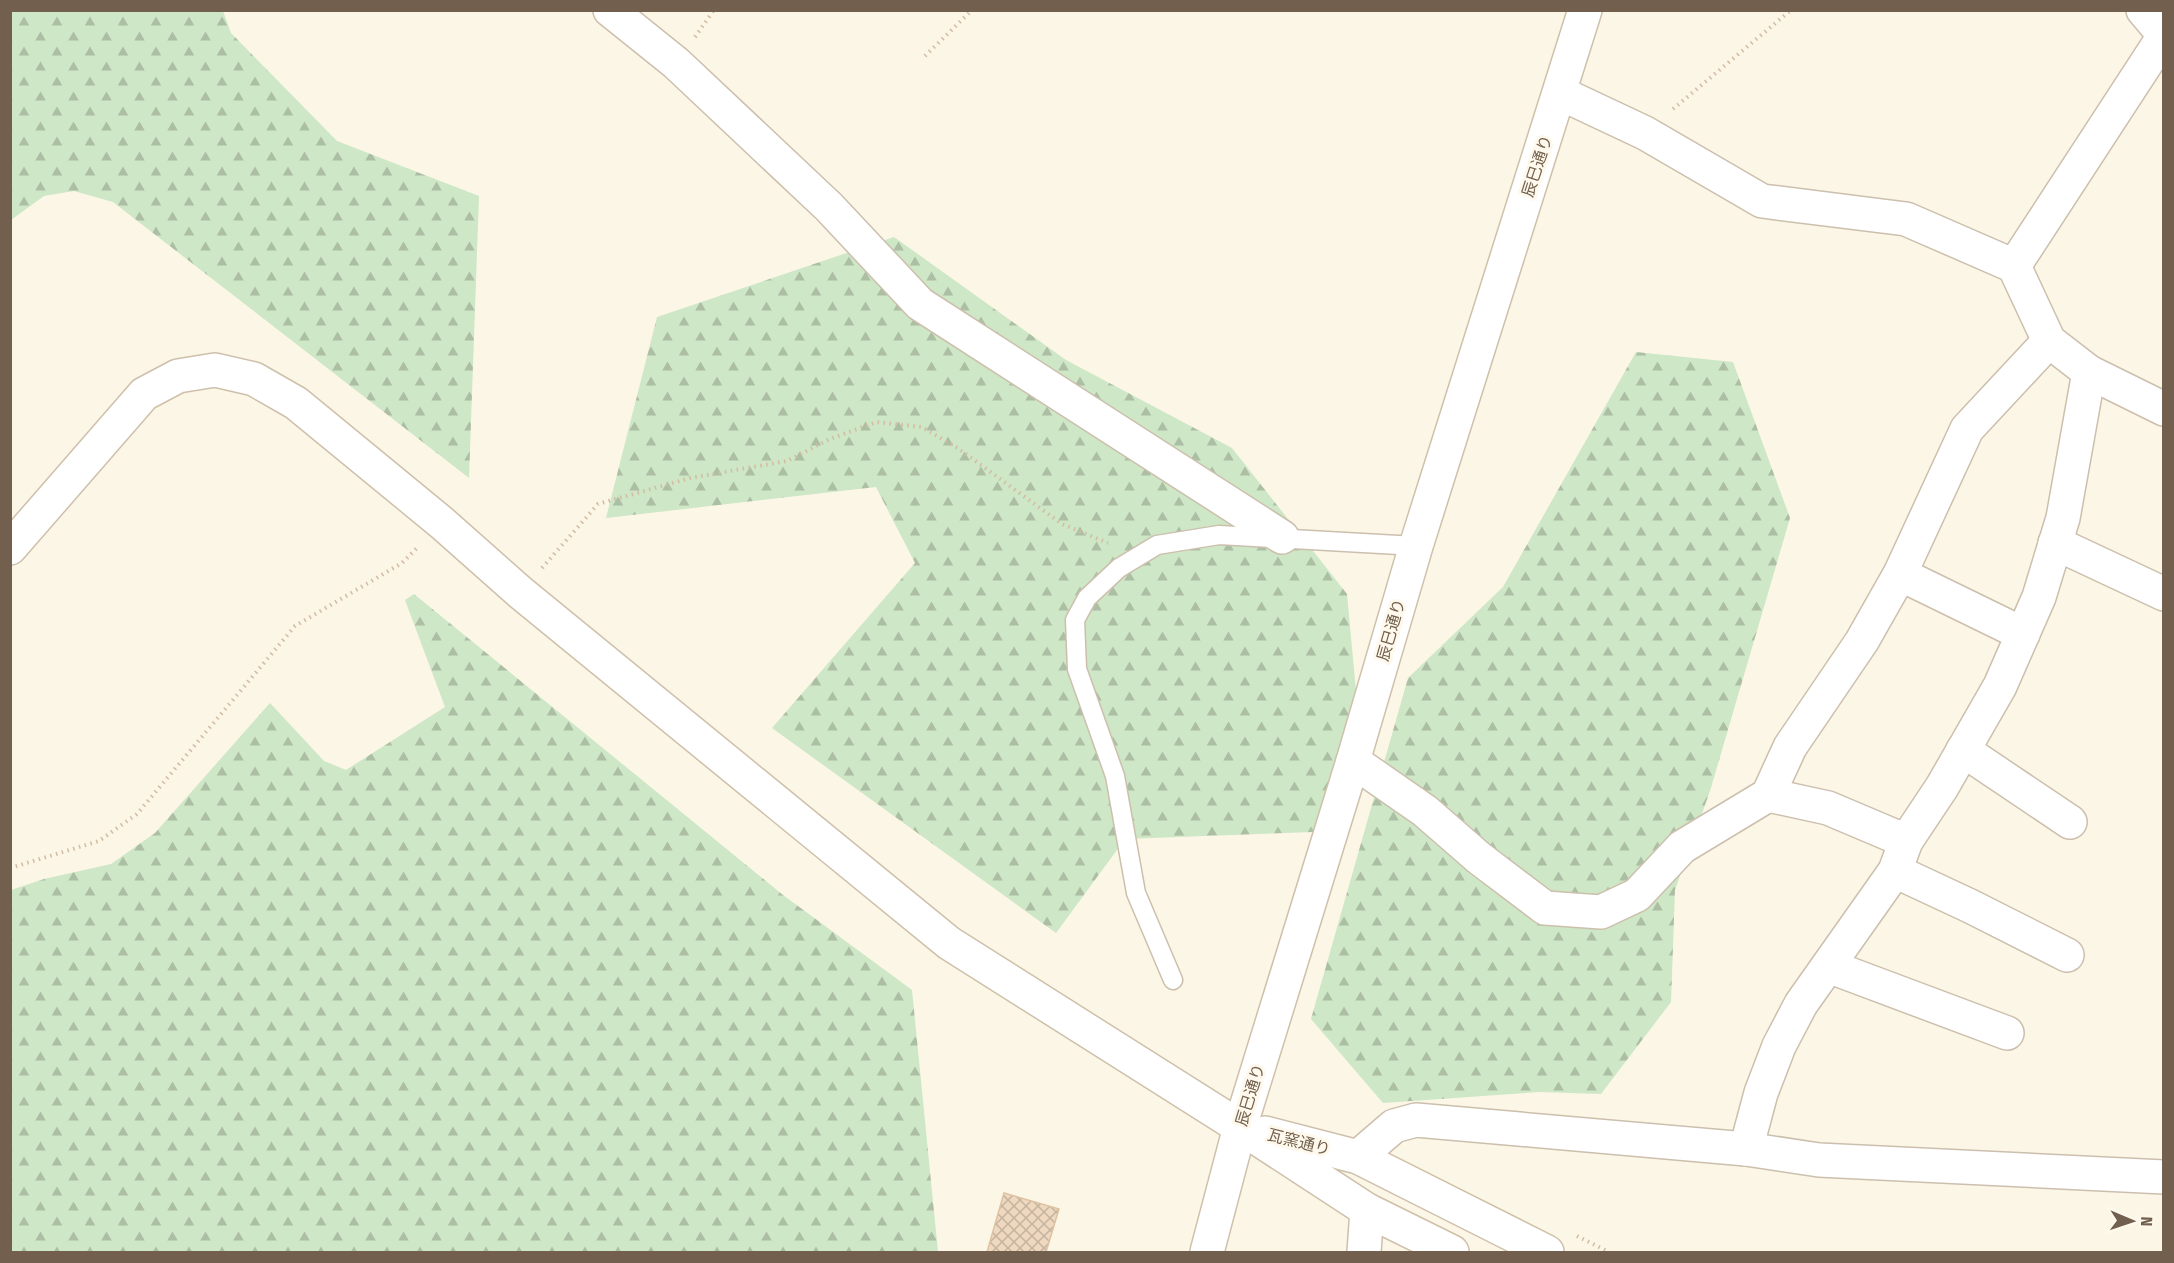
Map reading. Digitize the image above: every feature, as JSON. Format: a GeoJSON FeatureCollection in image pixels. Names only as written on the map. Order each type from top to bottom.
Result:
{"type":"FeatureCollection","features":[{"type":"Feature","properties":{"kind":"street"},"geometry":{"type":"LineString","coordinates":[[610,10],[676,63],[820,199],[920,304],[1282,537]]}},
{"type":"Feature","properties":{"kind":"street","name":"辰巳通り"},"geometry":{"type":"LineString","coordinates":[[1207,1252],[1240,1127],[1353,761],[1416,546],[1585,10]]}},
{"type":"Feature","properties":{"kind":"street"},"geometry":{"type":"LineString","coordinates":[[2014,266],[2163,35],[2143,10]]}},
{"type":"Feature","properties":{"kind":"street"},"geometry":{"type":"LineString","coordinates":[[1560,93],[1645,133],[1762,201],[1906,219],[2014,266],[2049,341],[2089,372],[2163,409]]}},
{"type":"Feature","properties":{"kind":"street"},"geometry":{"type":"LineString","coordinates":[[1353,761],[1425,811],[1479,858],[1545,908],[1601,912],[1637,895],[1682,847],[1768,795],[1790,747],[1862,641],[1900,574],[1967,429],[2049,341]]}},
{"type":"Feature","properties":{"kind":"street"},"geometry":{"type":"LineString","coordinates":[[10,548],[144,394],[178,376],[215,370],[254,379],[296,403],[442,523],[521,593],[949,943],[1240,1127]]}},
{"type":"Feature","properties":{"kind":"street"},"geometry":{"type":"LineString","coordinates":[[1746,1149],[1761,1093],[1779,1046],[1801,1004],[1895,871],[1906,841],[1942,787],[2000,686],[2023,634],[2038,597],[2063,518],[2089,372]]}},
{"type":"Feature","properties":{"kind":"street"},"geometry":{"type":"LineString","coordinates":[[2055,543],[2163,594]]}},
{"type":"Feature","properties":{"kind":"street"},"geometry":{"type":"LineString","coordinates":[[1900,574],[2023,634]]}},
{"type":"Feature","properties":{"kind":"street"},"geometry":{"type":"LineString","coordinates":[[1963,750],[2070,822]]}},
{"type":"Feature","properties":{"kind":"street"},"geometry":{"type":"LineString","coordinates":[[1768,795],[1828,808],[1906,841]]}},
{"type":"Feature","properties":{"kind":"street"},"geometry":{"type":"LineString","coordinates":[[1895,871],[2067,955]]}},
{"type":"Feature","properties":{"kind":"street"},"geometry":{"type":"LineString","coordinates":[[1828,966],[2007,1033]]}},
{"type":"Feature","properties":{"kind":"street"},"geometry":{"type":"LineString","coordinates":[[1358,1157],[1395,1126],[1416,1120],[1746,1149],[1819,1160],[2163,1177]]}},
{"type":"Feature","properties":{"kind":"street","name":"瓦窯通り"},"geometry":{"type":"LineString","coordinates":[[1240,1127],[1358,1157],[1547,1252]]}},
{"type":"Feature","properties":{"kind":"street","name":"瓦窯通り"},"geometry":{"type":"LineString","coordinates":[[1240,1127],[1368,1210],[1452,1252]]}},
{"type":"Feature","properties":{"kind":"street"},"geometry":{"type":"LineString","coordinates":[[1364,1252],[1368,1210]]}},
{"type":"Feature","properties":{"kind":"lane"},"geometry":{"type":"LineString","coordinates":[[1173,980],[1136,893],[1115,776],[1077,669],[1075,620],[1087,598],[1119,568],[1157,545],[1219,535],[1416,546]]}},
{"type":"Feature","properties":{"kind":"path"},"geometry":{"type":"LineString","coordinates":[[925,56],[972,10]]}},
{"type":"Feature","properties":{"kind":"path"},"geometry":{"type":"LineString","coordinates":[[1645,133],[1791,10]]}},
{"type":"Feature","properties":{"kind":"path"},"geometry":{"type":"LineString","coordinates":[[521,593],[597,504],[690,478],[787,461],[830,439],[876,422],[922,427],[959,449],[1062,524],[1104,542],[1157,545]]}},
{"type":"Feature","properties":{"kind":"path"},"geometry":{"type":"LineString","coordinates":[[10,868],[99,841],[136,814],[294,626],[402,563],[442,523]]}},
{"type":"Feature","properties":{"kind":"green space"},"geometry":{"type":"Polygon","coordinates":[[[11,10],[223,11],[231,33],[337,141],[479,196],[469,478],[113,202],[74,191],[44,196],[11,220],[11,10]]]}},
{"type":"Feature","properties":{"kind":"green space"},"geometry":{"type":"Polygon","coordinates":[[[894,237],[1066,360],[1232,448],[1347,594],[1356,691],[1313,832],[1125,839],[1056,933],[772,728],[915,563],[876,487],[606,518],[657,317],[894,237]]]}},
{"type":"Feature","properties":{"kind":"green space"},"geometry":{"type":"Polygon","coordinates":[[[1636,352],[1733,362],[1790,518],[1710,791],[1675,890],[1671,1002],[1601,1094],[1539,1092],[1383,1103],[1311,1019],[1408,678],[1503,587],[1636,352]]]}},
{"type":"Feature","properties":{"kind":"green space"},"geometry":{"type":"Polygon","coordinates":[[[414,594],[783,895],[912,990],[938,1252],[11,1252],[11,890],[44,879],[111,864],[155,833],[270,703],[324,761],[346,770],[445,707],[405,600],[414,594]]]}},
{"type":"Feature","properties":{"kind":"building"},"geometry":{"type":"Polygon","coordinates":[[[1004,1193],[1059,1209],[1046,1252],[987,1252],[1004,1193]]]}}]}
